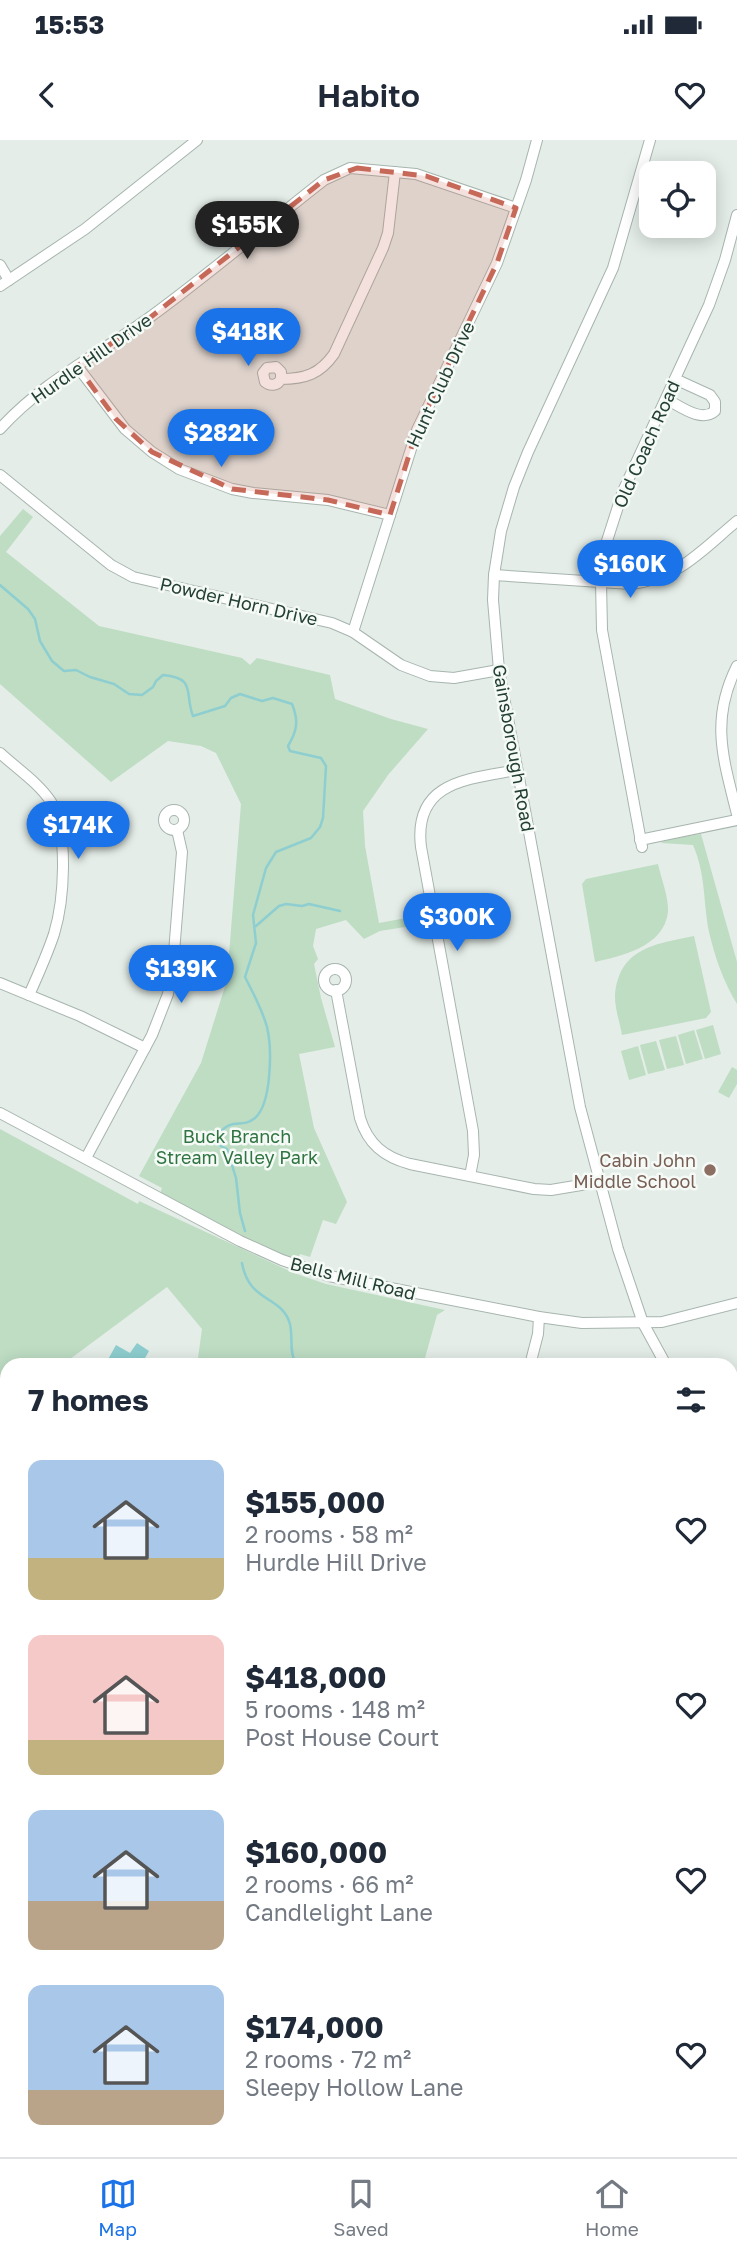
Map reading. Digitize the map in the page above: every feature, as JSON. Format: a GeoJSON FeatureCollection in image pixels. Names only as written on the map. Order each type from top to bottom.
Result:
{"type":"FeatureCollection","features":[{"type":"Feature","properties":{"kind":"street"},"geometry":{"type":"LineString","coordinates":[[0,265],[5,283],[86,229],[196,140]]}},
{"type":"Feature","properties":{"kind":"street","name":"Hunt Club Drive"},"geometry":{"type":"LineString","coordinates":[[354,632],[417,430],[496,263],[526,180],[537,140]]}},
{"type":"Feature","properties":{"kind":"street","name":"Gainsborough Road"},"geometry":{"type":"LineString","coordinates":[[650,140],[613,268],[514,487],[501,531],[494,575],[499,670],[574,1076],[599,1182],[643,1323],[662,1358]]}},
{"type":"Feature","properties":{"kind":"street","name":"Hurdle Hill Drive"},"geometry":{"type":"LineString","coordinates":[[0,429],[44,388],[147,320],[333,175],[357,168],[426,176],[516,208]]}},
{"type":"Feature","properties":{"kind":"street"},"geometry":{"type":"LineString","coordinates":[[281,379],[312,375],[324,367],[334,354],[383,248],[388,233],[395,172]]}},
{"type":"Feature","properties":{"kind":"street","name":"Old Coach Road"},"geometry":{"type":"LineString","coordinates":[[737,215],[709,306],[619,501],[605,547],[600,613],[605,656],[641,844],[737,821]]}},
{"type":"Feature","properties":{"kind":"street"},"geometry":{"type":"LineString","coordinates":[[78,366],[125,429],[152,452],[179,469],[232,489],[328,500],[390,515]]}},
{"type":"Feature","properties":{"kind":"street"},"geometry":{"type":"LineString","coordinates":[[666,400],[700,416],[708,416],[715,411],[713,398],[676,379]]}},
{"type":"Feature","properties":{"kind":"street","name":"Powder Horn Drive"},"geometry":{"type":"LineString","coordinates":[[0,475],[111,565],[132,577],[313,617],[354,632],[401,665],[430,676],[454,678],[499,670]]}},
{"type":"Feature","properties":{"kind":"street"},"geometry":{"type":"LineString","coordinates":[[494,575],[631,584],[650,582],[682,567],[737,521]]}},
{"type":"Feature","properties":{"kind":"street"},"geometry":{"type":"LineString","coordinates":[[737,666],[723,701],[719,727],[721,752],[737,814]]}},
{"type":"Feature","properties":{"kind":"street"},"geometry":{"type":"LineString","coordinates":[[0,753],[47,797],[56,813],[62,834],[59,915],[51,943],[29,995]]}},
{"type":"Feature","properties":{"kind":"street"},"geometry":{"type":"LineString","coordinates":[[470,1176],[474,1155],[473,1131],[421,846],[420,826],[430,801],[446,787],[460,781],[517,770]]}},
{"type":"Feature","properties":{"kind":"street"},"geometry":{"type":"LineString","coordinates":[[86,1158],[164,1007],[171,979],[182,852],[177,830]]}},
{"type":"Feature","properties":{"kind":"street"},"geometry":{"type":"LineString","coordinates":[[0,983],[97,1024],[145,1048]]}},
{"type":"Feature","properties":{"kind":"street"},"geometry":{"type":"LineString","coordinates":[[336,990],[360,1118],[368,1138],[382,1153],[394,1160],[551,1190],[599,1182]]}},
{"type":"Feature","properties":{"kind":"street","name":"Bells Mill Road"},"geometry":{"type":"LineString","coordinates":[[0,1113],[240,1241],[295,1265],[346,1279],[538,1317],[582,1323],[643,1323],[686,1317],[737,1303]]}},
{"type":"Feature","properties":{"kind":"street"},"geometry":{"type":"LineString","coordinates":[[532,1358],[538,1334],[538,1317]]}},
{"type":"Feature","properties":{"kind":"highlighted area"},"geometry":{"type":"Polygon","coordinates":[[[357,168],[426,176],[516,208],[497,263],[417,430],[390,515],[328,500],[232,489],[152,452],[116,419],[77,366],[147,320],[324,180],[357,168]]]}},
{"type":"Feature","properties":{"kind":"green space","name":"Buck Branch Stream Valley Park"},"geometry":{"type":"Polygon","coordinates":[[[23,509],[33,517],[6,552],[99,626],[242,658],[250,665],[257,658],[330,675],[335,699],[428,729],[388,775],[363,811],[365,846],[379,923],[422,915],[424,924],[380,931],[364,939],[346,920],[316,929],[313,946],[318,959],[314,964],[335,1047],[299,1054],[314,1128],[347,1202],[336,1224],[323,1220],[310,1257],[300,1254],[295,1265],[159,1197],[162,1188],[139,1176],[201,1063],[227,980],[241,804],[216,753],[201,746],[168,741],[111,782],[0,684],[0,536],[23,509]]]}},
{"type":"Feature","properties":{"kind":"green space"},"geometry":{"type":"Polygon","coordinates":[[[701,834],[737,962],[737,1004],[711,941],[702,878],[693,845],[661,843],[701,834]]]}},
{"type":"Feature","properties":{"kind":"green space"},"geometry":{"type":"Polygon","coordinates":[[[658,864],[668,906],[665,924],[659,934],[640,948],[595,962],[582,884],[586,879],[658,864]]]}},
{"type":"Feature","properties":{"kind":"green space"},"geometry":{"type":"Polygon","coordinates":[[[694,936],[711,1012],[706,1018],[622,1035],[615,997],[623,968],[641,951],[694,936]]]}},
{"type":"Feature","properties":{"kind":"green space"},"geometry":{"type":"Polygon","coordinates":[[[713,1025],[721,1054],[705,1059],[696,1030],[713,1025]]]}},
{"type":"Feature","properties":{"kind":"green space"},"geometry":{"type":"Polygon","coordinates":[[[694,1030],[703,1059],[686,1064],[678,1035],[694,1030]]]}},
{"type":"Feature","properties":{"kind":"green space"},"geometry":{"type":"Polygon","coordinates":[[[676,1036],[684,1065],[667,1069],[659,1040],[676,1036]]]}},
{"type":"Feature","properties":{"kind":"green space"},"geometry":{"type":"Polygon","coordinates":[[[656,1041],[665,1070],[648,1074],[640,1045],[656,1041]]]}},
{"type":"Feature","properties":{"kind":"green space"},"geometry":{"type":"Polygon","coordinates":[[[638,1046],[646,1075],[629,1080],[621,1051],[638,1046]]]}},
{"type":"Feature","properties":{"kind":"green space"},"geometry":{"type":"Polygon","coordinates":[[[732,1067],[737,1070],[737,1084],[729,1098],[718,1092],[732,1067]]]}},
{"type":"Feature","properties":{"kind":"green space"},"geometry":{"type":"Polygon","coordinates":[[[0,1129],[138,1204],[139,1201],[294,1273],[326,1284],[445,1310],[437,1315],[425,1358],[198,1358],[202,1329],[167,1287],[71,1358],[0,1358],[0,1129]]]}},
{"type":"Feature","properties":{"kind":"water"},"geometry":{"type":"Polygon","coordinates":[[[137,1343],[149,1351],[145,1358],[109,1358],[116,1345],[130,1353],[137,1343]]]}},
{"type":"Feature","properties":{"kind":"waterway"},"geometry":{"type":"LineString","coordinates":[[0,585],[28,609],[35,619],[40,641],[52,661],[64,671],[76,670],[114,684],[129,694],[142,695],[163,675],[181,679],[187,688],[193,716],[225,706],[231,698],[240,694],[262,701],[273,698],[292,704],[296,726],[288,746],[290,751],[321,758],[326,766],[323,818],[320,827],[311,838],[276,852],[266,868],[253,915],[256,943],[245,977],[267,1027],[270,1048],[268,1088],[261,1111],[255,1118],[245,1123],[232,1124],[217,1136],[219,1145],[227,1149],[236,1178],[245,1231]]}},
{"type":"Feature","properties":{"kind":"waterway"},"geometry":{"type":"LineString","coordinates":[[256,926],[279,906],[286,904],[309,904],[340,911]]}},
{"type":"Feature","properties":{"kind":"waterway"},"geometry":{"type":"LineString","coordinates":[[242,1263],[251,1285],[278,1306],[289,1321],[294,1358]]}},
{"type":"Feature","properties":{"kind":"place","name":"Cabin John Middle School"},"geometry":{"type":"Point","coordinates":[710,1170]}}]}
